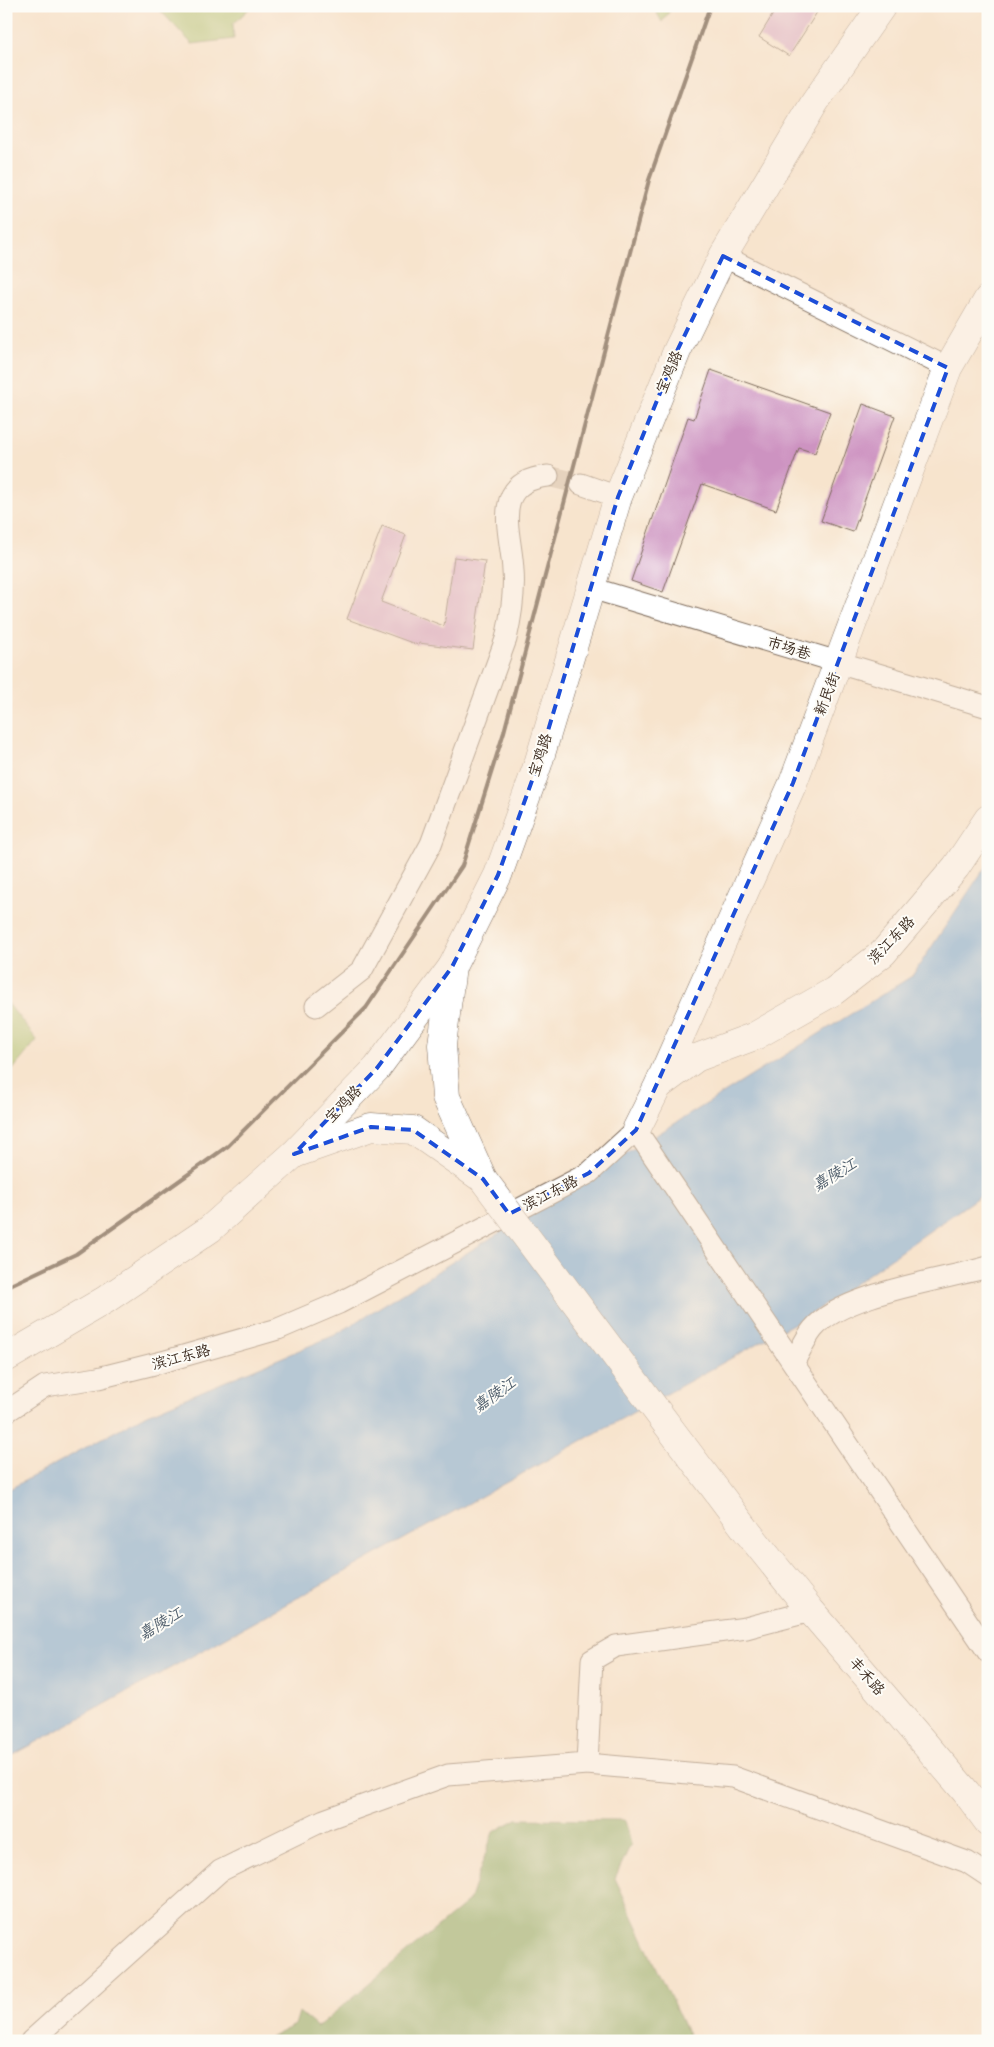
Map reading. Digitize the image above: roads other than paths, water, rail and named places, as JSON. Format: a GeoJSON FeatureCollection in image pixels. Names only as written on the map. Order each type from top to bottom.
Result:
{"type":"FeatureCollection","features":[{"type":"Feature","properties":{"kind":"main road","name":"宝鸡路"},"geometry":{"type":"LineString","coordinates":[[6,1358],[105,1300],[210,1229],[294,1154],[377,1068],[452,967],[498,875],[538,764],[618,497],[677,351],[723,256],[815,102],[882,6]]}},
{"type":"Feature","properties":{"kind":"main road","name":"新民街"},"geometry":{"type":"LineString","coordinates":[[658,1086],[793,783],[948,368],[988,299]]}},
{"type":"Feature","properties":{"kind":"main road","name":"滨江东路"},"geometry":{"type":"LineString","coordinates":[[641,1138],[658,1086],[696,1058],[755,1036],[834,991],[883,952],[956,867],[988,819]]}},
{"type":"Feature","properties":{"kind":"main road"},"geometry":{"type":"LineString","coordinates":[[452,967],[442,1045],[446,1097],[483,1179]]}},
{"type":"Feature","properties":{"kind":"main road"},"geometry":{"type":"LineString","coordinates":[[294,1154],[371,1127],[413,1130],[483,1179]]}},
{"type":"Feature","properties":{"kind":"main road","name":"丰禾路"},"geometry":{"type":"LineString","coordinates":[[483,1179],[746,1530],[811,1611],[966,1792],[988,1822]]}},
{"type":"Feature","properties":{"kind":"street"},"geometry":{"type":"LineString","coordinates":[[723,256],[948,368]]}},
{"type":"Feature","properties":{"kind":"street"},"geometry":{"type":"LineString","coordinates":[[316,1006],[362,970],[431,844],[503,647],[511,616],[514,570],[506,526],[508,506],[512,497],[525,483],[548,476]]}},
{"type":"Feature","properties":{"kind":"street"},"geometry":{"type":"LineString","coordinates":[[581,484],[618,497]]}},
{"type":"Feature","properties":{"kind":"street","name":"市场巷"},"geometry":{"type":"LineString","coordinates":[[591,588],[988,707]]}},
{"type":"Feature","properties":{"kind":"street"},"geometry":{"type":"LineString","coordinates":[[641,1138],[790,1356],[988,1652]]}},
{"type":"Feature","properties":{"kind":"street","name":"滨江东路"},"geometry":{"type":"LineString","coordinates":[[6,1412],[45,1386],[98,1378],[162,1362],[278,1329],[339,1303],[589,1173],[641,1138]]}},
{"type":"Feature","properties":{"kind":"street"},"geometry":{"type":"LineString","coordinates":[[790,1356],[814,1328],[838,1310],[865,1298],[988,1267]]}},
{"type":"Feature","properties":{"kind":"street"},"geometry":{"type":"LineString","coordinates":[[587,1764],[592,1660],[616,1646],[746,1628],[811,1611]]}},
{"type":"Feature","properties":{"kind":"street"},"geometry":{"type":"LineString","coordinates":[[31,2041],[220,1871],[324,1820],[448,1775],[587,1764],[733,1776],[967,1862],[988,1876]]}},
{"type":"Feature","properties":{"kind":"water","name":"嘉陵江"},"geometry":{"type":"Polygon","coordinates":[[[988,863],[988,1190],[813,1313],[6,1759],[6,1491],[143,1416],[335,1335],[912,976],[988,863]]]}},
{"type":"Feature","properties":{"kind":"tunnel"},"geometry":{"type":"LineString","coordinates":[[548,476],[581,484]]}},
{"type":"Feature","properties":{"kind":"railway"},"geometry":{"type":"LineString","coordinates":[[6,1287],[76,1254],[228,1146],[366,1008],[462,866],[504,732],[649,180],[710,6]]}}]}
